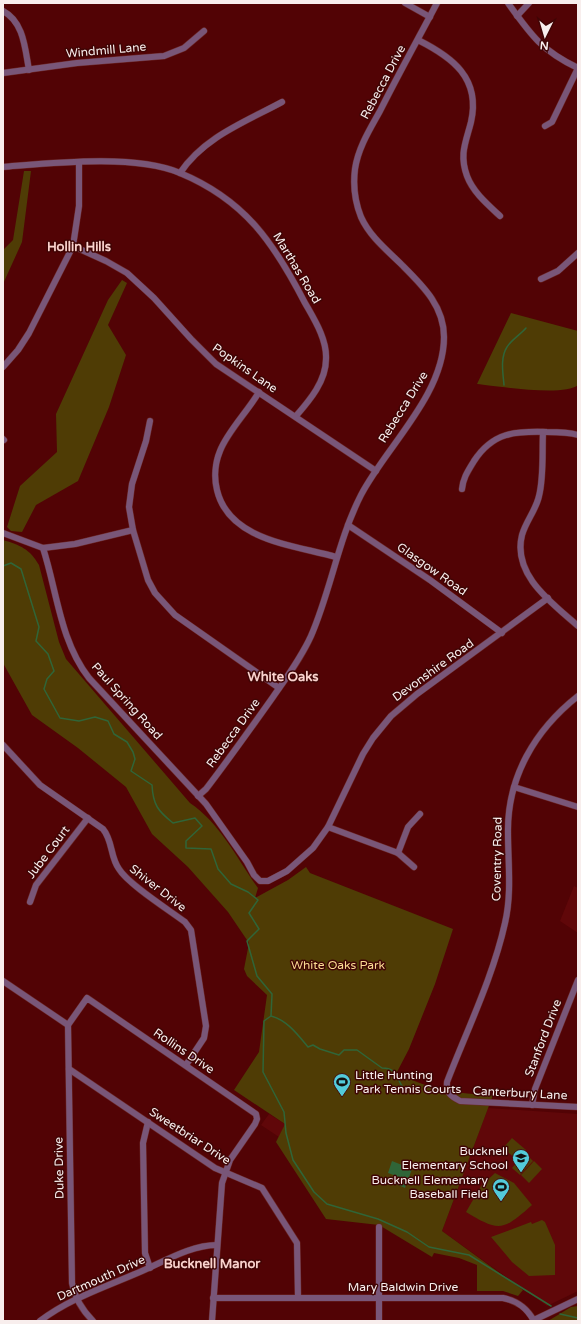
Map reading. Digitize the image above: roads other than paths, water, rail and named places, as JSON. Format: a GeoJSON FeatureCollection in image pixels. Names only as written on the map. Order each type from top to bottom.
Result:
{"type":"FeatureCollection","features":[{"type":"Feature","properties":{"kind":"street"},"geometry":{"type":"LineString","coordinates":[[405,3],[430,17]]}},
{"type":"Feature","properties":{"kind":"street","name":"Rebecca Drive"},"geometry":{"type":"LineString","coordinates":[[198,796],[206,789],[221,769],[299,660],[311,636],[336,557],[360,496],[413,416],[433,383],[440,365],[444,347],[442,322],[434,300],[421,284],[369,230],[359,211],[354,191],[355,168],[362,146],[437,3]]}},
{"type":"Feature","properties":{"kind":"street"},"geometry":{"type":"LineString","coordinates":[[508,3],[530,34],[546,50],[578,68],[552,122],[545,126]]}},
{"type":"Feature","properties":{"kind":"street"},"geometry":{"type":"LineString","coordinates":[[518,16],[528,3]]}},
{"type":"Feature","properties":{"kind":"street"},"geometry":{"type":"LineString","coordinates":[[3,12],[15,21],[20,28],[29,70]]}},
{"type":"Feature","properties":{"kind":"street","name":"Windmill Lane"},"geometry":{"type":"LineString","coordinates":[[3,74],[77,63],[164,56],[184,48],[204,32]]}},
{"type":"Feature","properties":{"kind":"street"},"geometry":{"type":"LineString","coordinates":[[418,40],[449,57],[467,79],[473,108],[463,150],[465,169],[475,191],[500,216]]}},
{"type":"Feature","properties":{"kind":"street"},"geometry":{"type":"LineString","coordinates":[[180,173],[192,156],[216,137],[282,102]]}},
{"type":"Feature","properties":{"kind":"street"},"geometry":{"type":"LineString","coordinates":[[3,367],[18,350],[29,332],[73,246],[79,206],[79,163]]}},
{"type":"Feature","properties":{"kind":"street","name":"Marthas Road"},"geometry":{"type":"LineString","coordinates":[[3,167],[79,163],[134,163],[180,173],[228,201],[256,225],[277,253],[315,321],[325,349],[326,368],[314,394],[296,416]]}},
{"type":"Feature","properties":{"kind":"street","name":"Popkins Lane"},"geometry":{"type":"LineString","coordinates":[[73,246],[106,261],[127,273],[154,298],[208,357],[224,370],[296,416],[376,471]]}},
{"type":"Feature","properties":{"kind":"street"},"geometry":{"type":"LineString","coordinates":[[541,279],[558,271],[578,253]]}},
{"type":"Feature","properties":{"kind":"street"},"geometry":{"type":"LineString","coordinates":[[259,392],[225,440],[219,452],[216,479],[222,505],[236,521],[254,533],[291,546],[336,557]]}},
{"type":"Feature","properties":{"kind":"street"},"geometry":{"type":"LineString","coordinates":[[150,421],[146,441],[130,496],[129,511],[148,580],[164,605],[187,625],[279,688]]}},
{"type":"Feature","properties":{"kind":"street"},"geometry":{"type":"LineString","coordinates":[[462,489],[466,473],[478,454],[490,443],[513,432],[543,432],[578,435]]}},
{"type":"Feature","properties":{"kind":"street"},"geometry":{"type":"LineString","coordinates":[[543,432],[540,495],[524,529],[521,550],[523,563],[528,574],[548,598],[578,626]]}},
{"type":"Feature","properties":{"kind":"street","name":"Glasgow Road"},"geometry":{"type":"LineString","coordinates":[[348,525],[430,580],[502,633]]}},
{"type":"Feature","properties":{"kind":"street"},"geometry":{"type":"LineString","coordinates":[[3,533],[43,548],[75,544],[133,530]]}},
{"type":"Feature","properties":{"kind":"street","name":"Paul Spring Road"},"geometry":{"type":"LineString","coordinates":[[43,548],[67,637],[79,664],[89,678],[198,796],[217,819],[254,875],[260,880]]}},
{"type":"Feature","properties":{"kind":"street","name":"Devonshire Road"},"geometry":{"type":"LineString","coordinates":[[260,880],[268,881],[275,878],[298,863],[313,848],[328,826],[363,754],[388,720],[416,694],[502,633],[548,598]]}},
{"type":"Feature","properties":{"kind":"street","name":"Coventry Road"},"geometry":{"type":"LineString","coordinates":[[460,1101],[450,1096],[447,1091],[447,1082],[496,956],[505,921],[510,879],[508,819],[514,788],[522,764],[535,739],[555,715],[578,696]]}},
{"type":"Feature","properties":{"kind":"street","name":"Shiver Drive"},"geometry":{"type":"LineString","coordinates":[[3,745],[40,784],[88,818],[106,833],[111,842],[115,862],[122,873],[185,922],[192,933],[206,1026],[204,1038],[186,1065]]}},
{"type":"Feature","properties":{"kind":"street"},"geometry":{"type":"LineString","coordinates":[[514,788],[578,807]]}},
{"type":"Feature","properties":{"kind":"street"},"geometry":{"type":"LineString","coordinates":[[398,853],[408,827],[420,814]]}},
{"type":"Feature","properties":{"kind":"street","name":"Jube Court"},"geometry":{"type":"LineString","coordinates":[[30,902],[36,885],[88,818]]}},
{"type":"Feature","properties":{"kind":"street"},"geometry":{"type":"LineString","coordinates":[[328,826],[398,853],[414,867]]}},
{"type":"Feature","properties":{"kind":"street","name":"Stanford Drive"},"geometry":{"type":"LineString","coordinates":[[532,1105],[536,1089],[578,980]]}},
{"type":"Feature","properties":{"kind":"street"},"geometry":{"type":"LineString","coordinates":[[3,981],[68,1025]]}},
{"type":"Feature","properties":{"kind":"street","name":"Rollins Drive"},"geometry":{"type":"LineString","coordinates":[[68,1025],[87,998],[256,1114],[257,1119],[230,1160],[221,1186],[212,1321]]}},
{"type":"Feature","properties":{"kind":"street","name":"Duke Drive"},"geometry":{"type":"LineString","coordinates":[[68,1025],[72,1283],[81,1309],[93,1321]]}},
{"type":"Feature","properties":{"kind":"street","name":"Sweetbriar Drive"},"geometry":{"type":"LineString","coordinates":[[69,1069],[215,1168],[262,1188],[296,1239],[298,1247],[298,1297]]}},
{"type":"Feature","properties":{"kind":"street","name":"Canterbury Lane"},"geometry":{"type":"LineString","coordinates":[[460,1101],[578,1107]]}},
{"type":"Feature","properties":{"kind":"street"},"geometry":{"type":"LineString","coordinates":[[148,1122],[143,1143],[145,1253],[150,1268]]}},
{"type":"Feature","properties":{"kind":"street"},"geometry":{"type":"LineString","coordinates":[[379,1227],[379,1321]]}},
{"type":"Feature","properties":{"kind":"street","name":"Dartmouth Drive"},"geometry":{"type":"LineString","coordinates":[[40,1321],[64,1305],[200,1246],[217,1245]]}},
{"type":"Feature","properties":{"kind":"street","name":"Mary Baldwin Drive"},"geometry":{"type":"LineString","coordinates":[[213,1298],[503,1298],[518,1302],[526,1309],[534,1321],[578,1298]]}},
{"type":"Feature","properties":{"kind":"waterway"},"geometry":{"type":"LineString","coordinates":[[504,385],[502,366],[503,356],[511,342],[526,328]]}},
{"type":"Feature","properties":{"kind":"waterway"},"geometry":{"type":"LineString","coordinates":[[3,566],[11,563],[21,569],[39,627],[36,641],[48,654],[54,671],[47,679],[44,689],[60,718],[79,721],[95,717],[108,721],[114,734],[127,742],[133,752],[135,759],[131,771],[152,785],[155,803],[160,811],[173,823],[195,818],[202,826],[186,841],[186,848],[211,849],[218,869],[231,884],[248,892],[258,900],[249,913],[259,929],[247,941],[257,976],[272,994],[271,1016],[264,1021],[263,1072],[284,1112],[286,1133],[293,1160],[314,1192],[327,1204],[378,1219],[407,1232],[429,1247],[469,1255],[551,1306]]}},
{"type":"Feature","properties":{"kind":"waterway"},"geometry":{"type":"LineString","coordinates":[[271,1016],[287,1024],[308,1047],[313,1045],[320,1049],[339,1055],[344,1050],[357,1050],[382,1068],[387,1068],[393,1071],[402,1086]]}},
{"type":"Feature","properties":{"kind":"waterway"},"geometry":{"type":"LineString","coordinates":[[560,1314],[578,1318]]}},
{"type":"Feature","properties":{"kind":"place","name":"Little Hunting Park Tennis Courts"},"geometry":{"type":"Point","coordinates":[342,1097]}},
{"type":"Feature","properties":{"kind":"place","name":"Bucknell Elementary School"},"geometry":{"type":"Point","coordinates":[521,1173]}},
{"type":"Feature","properties":{"kind":"place","name":"Bucknell Elementary Baseball Field"},"geometry":{"type":"Point","coordinates":[501,1202]}},
{"type":"Feature","properties":{"kind":"district","name":"Hollin Hills"},"geometry":{"type":"Point","coordinates":[79,246]}},
{"type":"Feature","properties":{"kind":"district","name":"White Oaks"},"geometry":{"type":"Point","coordinates":[283,676]}},
{"type":"Feature","properties":{"kind":"district","name":"Bucknell Manor"},"geometry":{"type":"Point","coordinates":[212,1263]}},
{"type":"Feature","properties":{"kind":"park label","name":"White Oaks Park"},"geometry":{"type":"Point","coordinates":[338,965]}}]}
